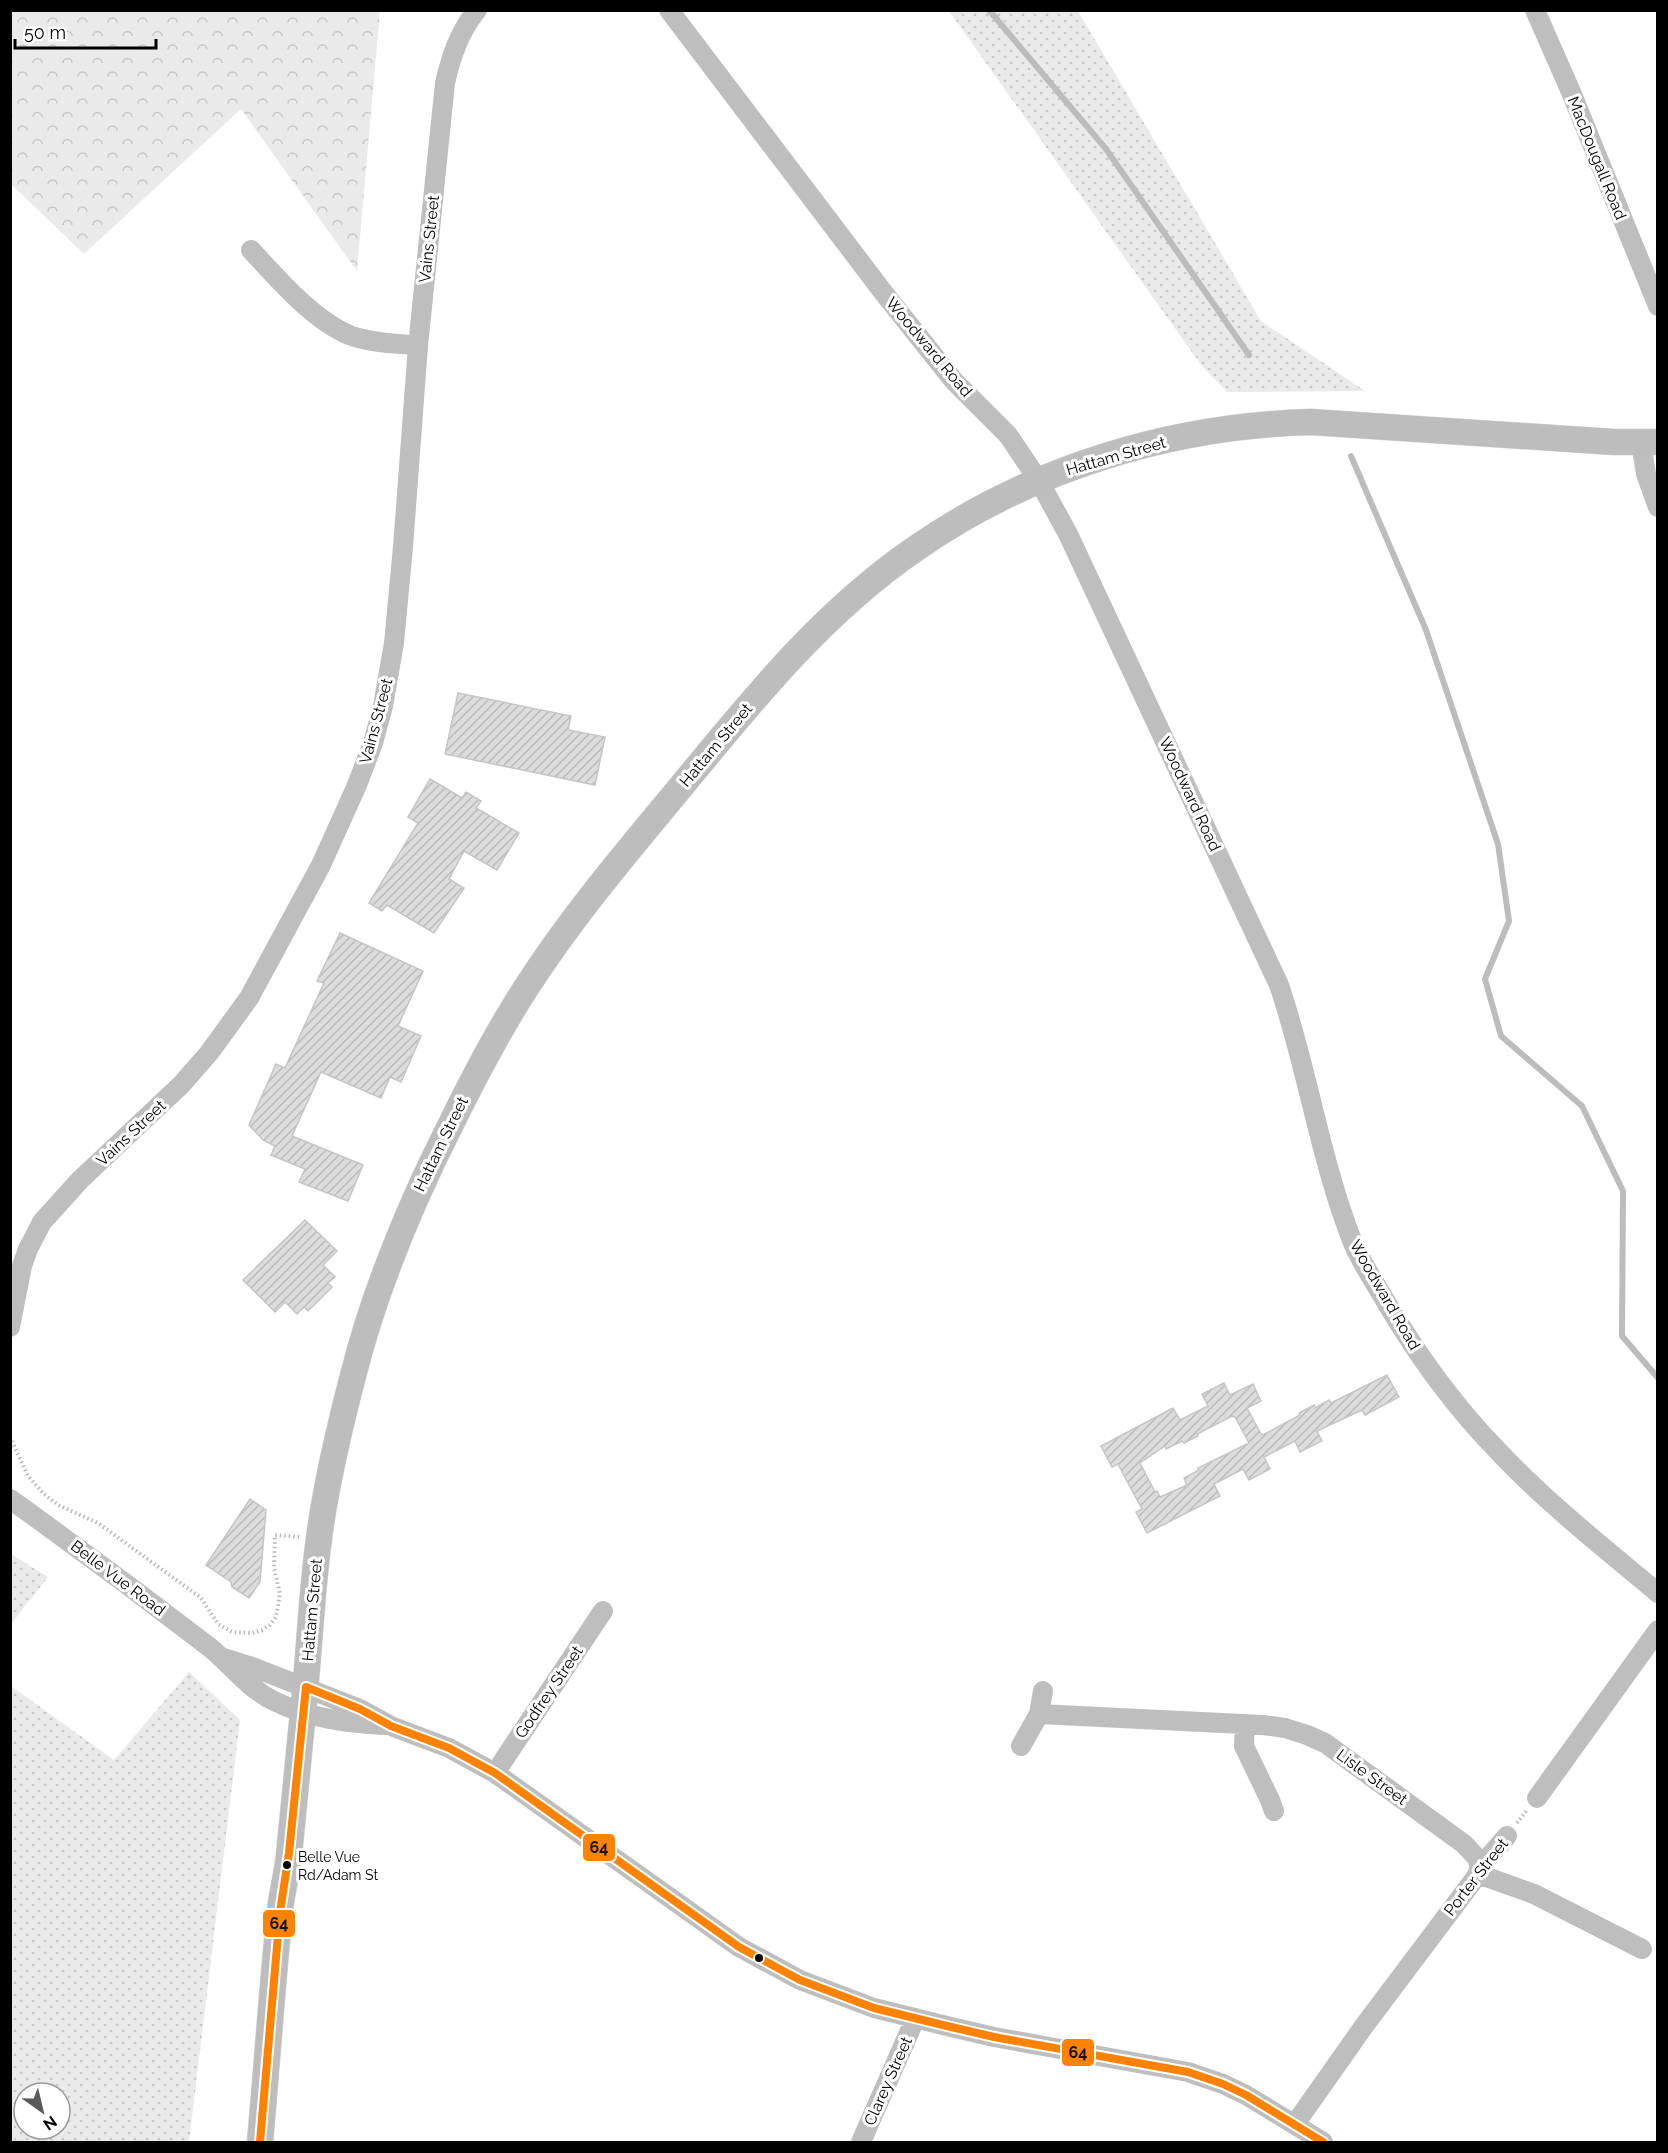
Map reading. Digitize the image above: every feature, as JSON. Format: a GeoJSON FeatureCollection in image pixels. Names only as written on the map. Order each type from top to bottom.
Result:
{"type":"FeatureCollection","features":[{"type":"Feature","properties":{"kind":"main road","name":"Hattam Street"},"geometry":{"type":"LineString","coordinates":[[260,2142],[280,1912],[289,1853],[319,1539],[336,1447],[355,1367],[386,1272],[421,1185],[470,1085],[527,987],[565,931],[710,751],[791,657],[873,580],[916,548],[985,507],[1038,481],[1101,457],[1148,444],[1233,428],[1272,423],[1311,422],[1649,443]]}},
{"type":"Feature","properties":{"kind":"street","name":"Vains Street"},"geometry":{"type":"LineString","coordinates":[[10,1327],[22,1266],[42,1222],[80,1180],[181,1085],[230,1026],[266,968],[321,865],[373,744],[383,706],[394,644],[418,346],[445,83],[451,57],[460,35],[477,10]]}},
{"type":"Feature","properties":{"kind":"street","name":"Woodward Road"},"geometry":{"type":"LineString","coordinates":[[669,10],[883,292],[954,381],[1008,435],[1038,481],[1068,534],[1279,985],[1293,1025],[1327,1167],[1354,1245],[1423,1361],[1461,1410],[1497,1450],[1562,1512],[1658,1593]]}},
{"type":"Feature","properties":{"kind":"street","name":"MacDougall Road"},"geometry":{"type":"LineString","coordinates":[[1535,10],[1658,306]]}},
{"type":"Feature","properties":{"kind":"street"},"geometry":{"type":"LineString","coordinates":[[251,250],[283,285],[329,324],[350,335],[367,340],[418,346]]}},
{"type":"Feature","properties":{"kind":"street"},"geometry":{"type":"LineString","coordinates":[[1649,443],[1646,474],[1658,507]]}},
{"type":"Feature","properties":{"kind":"street","name":"Belle Vue Road"},"geometry":{"type":"LineString","coordinates":[[10,1499],[103,1565],[224,1658],[248,1685],[261,1694],[303,1713],[354,1723],[391,1726]]}},
{"type":"Feature","properties":{"kind":"street","name":"Godfrey Street"},"geometry":{"type":"LineString","coordinates":[[495,1773],[603,1611]]}},
{"type":"Feature","properties":{"kind":"street"},"geometry":{"type":"LineString","coordinates":[[1537,1798],[1658,1630]]}},
{"type":"Feature","properties":{"kind":"street","name":"Belle Vue Road"},"geometry":{"type":"LineString","coordinates":[[224,1658],[360,1709],[391,1726],[449,1748],[495,1773],[739,1947],[800,1980],[915,2019],[994,2037],[1188,2072],[1238,2091],[1323,2142]]}},
{"type":"Feature","properties":{"kind":"street"},"geometry":{"type":"LineString","coordinates":[[1021,1746],[1038,1714],[1043,1691]]}},
{"type":"Feature","properties":{"kind":"street","name":"Lisle Street"},"geometry":{"type":"LineString","coordinates":[[1038,1714],[1245,1724],[1286,1728],[1307,1735],[1325,1743],[1464,1844],[1477,1858],[1479,1870]]}},
{"type":"Feature","properties":{"kind":"street"},"geometry":{"type":"LineString","coordinates":[[1245,1724],[1244,1746],[1275,1814]]}},
{"type":"Feature","properties":{"kind":"street","name":"Porter Street"},"geometry":{"type":"LineString","coordinates":[[1295,2124],[1364,2026],[1479,1870],[1507,1836]]}},
{"type":"Feature","properties":{"kind":"street"},"geometry":{"type":"LineString","coordinates":[[1479,1870],[1534,1894],[1642,1949]]}},
{"type":"Feature","properties":{"kind":"street","name":"Clarey Street"},"geometry":{"type":"LineString","coordinates":[[861,2142],[915,2019]]}},
{"type":"Feature","properties":{"kind":"path"},"geometry":{"type":"LineString","coordinates":[[10,1437],[28,1476],[51,1500],[64,1509],[98,1523],[143,1555],[201,1599],[218,1624],[232,1632],[252,1633],[262,1630],[276,1617],[280,1594],[274,1568],[275,1535],[319,1539]]}},
{"type":"Feature","properties":{"kind":"path","name":"Porter Street"},"geometry":{"type":"LineString","coordinates":[[1507,1836],[1537,1798]]}},
{"type":"Feature","properties":{"kind":"green space"},"geometry":{"type":"Polygon","coordinates":[[[10,11],[380,11],[357,271],[241,109],[84,254],[11,184],[10,11]]]}},
{"type":"Feature","properties":{"kind":"green space"},"geometry":{"type":"Polygon","coordinates":[[[949,11],[1078,11],[1261,321],[1365,391],[1227,392],[1201,365],[949,11]]]}},
{"type":"Feature","properties":{"kind":"green space"},"geometry":{"type":"Polygon","coordinates":[[[11,1554],[48,1577],[11,1624],[11,1554]]]}},
{"type":"Feature","properties":{"kind":"green space"},"geometry":{"type":"Polygon","coordinates":[[[189,1672],[240,1720],[189,2142],[11,2142],[11,1686],[114,1760],[189,1672]]]}},
{"type":"Feature","properties":{"kind":"building"},"geometry":{"type":"Polygon","coordinates":[[[458,693],[571,716],[568,730],[605,737],[595,785],[445,754],[458,693]]]}},
{"type":"Feature","properties":{"kind":"building"},"geometry":{"type":"Polygon","coordinates":[[[430,779],[462,798],[466,792],[481,801],[476,808],[519,833],[497,870],[464,851],[449,879],[464,888],[434,933],[387,905],[382,911],[369,903],[418,823],[408,817],[430,779]]]}},
{"type":"Feature","properties":{"kind":"building"},"geometry":{"type":"Polygon","coordinates":[[[340,933],[423,971],[398,1026],[421,1036],[401,1082],[390,1077],[381,1098],[321,1072],[292,1136],[363,1165],[348,1201],[299,1182],[305,1169],[271,1155],[275,1146],[263,1140],[249,1125],[276,1064],[285,1068],[324,983],[317,981],[340,933]]]}},
{"type":"Feature","properties":{"kind":"building"},"geometry":{"type":"Polygon","coordinates":[[[305,1220],[337,1251],[323,1265],[335,1277],[328,1283],[332,1287],[308,1311],[304,1307],[297,1314],[285,1302],[275,1312],[243,1280],[305,1220]]]}},
{"type":"Feature","properties":{"kind":"building"},"geometry":{"type":"Polygon","coordinates":[[[1387,1375],[1399,1397],[1365,1415],[1362,1410],[1317,1431],[1322,1441],[1300,1452],[1295,1441],[1264,1457],[1270,1469],[1249,1480],[1243,1469],[1214,1484],[1220,1496],[1147,1533],[1136,1512],[1142,1509],[1118,1464],[1112,1467],[1101,1446],[1173,1408],[1180,1420],[1208,1406],[1202,1394],[1224,1383],[1230,1395],[1253,1384],[1261,1401],[1247,1408],[1263,1435],[1314,1405],[1315,1408],[1329,1400],[1331,1403],[1387,1375]],[[1232,1416],[1184,1443],[1182,1441],[1166,1449],[1165,1446],[1140,1463],[1160,1497],[1187,1485],[1184,1478],[1199,1470],[1198,1468],[1249,1443],[1235,1417],[1232,1416]]]}},
{"type":"Feature","properties":{"kind":"building"},"geometry":{"type":"Polygon","coordinates":[[[250,1499],[266,1510],[260,1582],[249,1598],[206,1565],[250,1499]]]}},
{"type":"Feature","properties":{"kind":"waterway"},"geometry":{"type":"LineString","coordinates":[[989,10],[1106,149],[1249,355]]}},
{"type":"Feature","properties":{"kind":"waterway"},"geometry":{"type":"LineString","coordinates":[[1351,456],[1426,630],[1498,844],[1509,921],[1485,979],[1501,1036],[1582,1106],[1623,1191],[1622,1336],[1658,1378]]}},
{"type":"Feature","properties":{"kind":"transit line","name":"64"},"geometry":{"type":"LineString","coordinates":[[260,2142],[280,1912],[289,1853],[306,1687],[360,1709],[391,1726],[449,1748],[495,1773],[739,1947],[800,1980],[874,2008],[951,2027],[994,2037],[1188,2072],[1246,2095],[1323,2142]]}},
{"type":"Feature","properties":{"kind":"place","name":"Belle Vue Rd/Adam St"},"geometry":{"type":"Point","coordinates":[287,1865]}}]}
